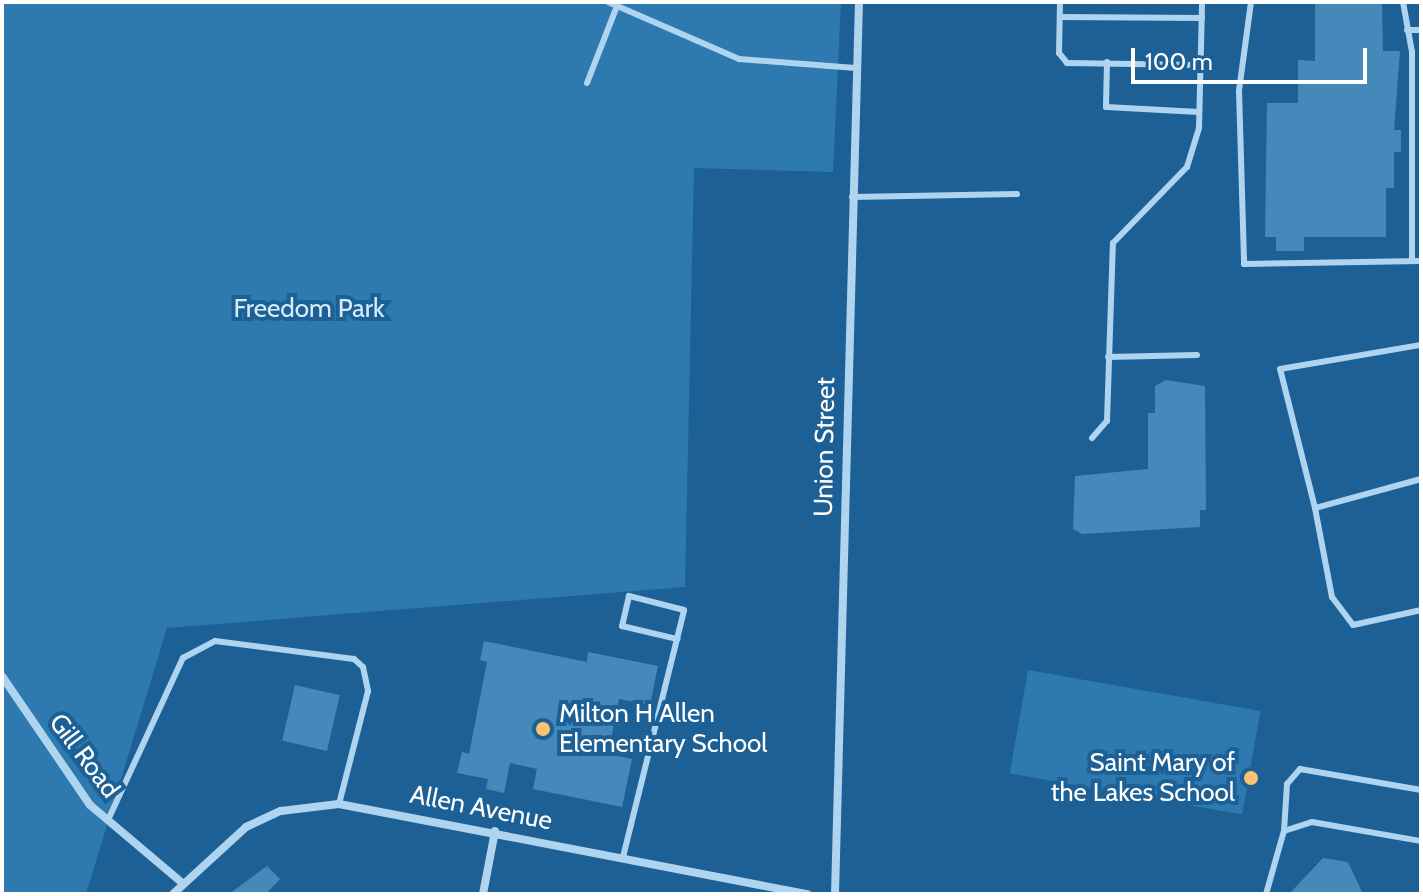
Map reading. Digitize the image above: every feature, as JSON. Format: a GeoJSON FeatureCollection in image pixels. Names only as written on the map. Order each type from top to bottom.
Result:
{"type":"FeatureCollection","features":[{"type":"Feature","properties":{"kind":"street","name":"Union Street"},"geometry":{"type":"LineString","coordinates":[[835,894],[859,2]]}},
{"type":"Feature","properties":{"kind":"street","name":"Gill Road"},"geometry":{"type":"LineString","coordinates":[[2,676],[108,820],[181,882]]}},
{"type":"Feature","properties":{"kind":"street","name":"Allen Avenue"},"geometry":{"type":"LineString","coordinates":[[173,894],[181,882],[263,818],[339,804],[495,831],[807,894]]}},
{"type":"Feature","properties":{"kind":"street"},"geometry":{"type":"LineString","coordinates":[[483,894],[495,831]]}},
{"type":"Feature","properties":{"kind":"lane"},"geometry":{"type":"LineString","coordinates":[[608,2],[739,59],[856,68]]}},
{"type":"Feature","properties":{"kind":"lane"},"geometry":{"type":"LineString","coordinates":[[1060,2],[1061,60],[1200,65]]}},
{"type":"Feature","properties":{"kind":"lane"},"geometry":{"type":"LineString","coordinates":[[1092,438],[1107,421],[1113,243],[1187,167],[1199,112],[1202,2]]}},
{"type":"Feature","properties":{"kind":"lane"},"geometry":{"type":"LineString","coordinates":[[1251,2],[1239,91],[1244,264],[1421,261]]}},
{"type":"Feature","properties":{"kind":"lane"},"geometry":{"type":"LineString","coordinates":[[1403,2],[1407,30],[1412,261]]}},
{"type":"Feature","properties":{"kind":"lane"},"geometry":{"type":"LineString","coordinates":[[587,83],[617,6]]}},
{"type":"Feature","properties":{"kind":"lane"},"geometry":{"type":"LineString","coordinates":[[1060,17],[1202,18]]}},
{"type":"Feature","properties":{"kind":"lane"},"geometry":{"type":"LineString","coordinates":[[1407,30],[1421,30]]}},
{"type":"Feature","properties":{"kind":"lane"},"geometry":{"type":"LineString","coordinates":[[1107,62],[1106,107],[1199,112]]}},
{"type":"Feature","properties":{"kind":"lane"},"geometry":{"type":"LineString","coordinates":[[852,197],[1017,194]]}},
{"type":"Feature","properties":{"kind":"lane"},"geometry":{"type":"LineString","coordinates":[[1421,345],[1280,369],[1315,508],[1332,597],[1353,625],[1421,610]]}},
{"type":"Feature","properties":{"kind":"lane"},"geometry":{"type":"LineString","coordinates":[[1108,357],[1197,355]]}},
{"type":"Feature","properties":{"kind":"lane"},"geometry":{"type":"LineString","coordinates":[[1315,508],[1421,479]]}},
{"type":"Feature","properties":{"kind":"lane"},"geometry":{"type":"LineString","coordinates":[[623,857],[677,639],[684,610],[629,596],[622,626],[677,639]]}},
{"type":"Feature","properties":{"kind":"lane"},"geometry":{"type":"LineString","coordinates":[[108,820],[183,658],[215,641],[354,659],[363,667],[370,678],[339,804]]}},
{"type":"Feature","properties":{"kind":"lane"},"geometry":{"type":"LineString","coordinates":[[1266,894],[1284,831],[1287,784],[1300,769],[1421,790]]}},
{"type":"Feature","properties":{"kind":"lane"},"geometry":{"type":"LineString","coordinates":[[1284,831],[1312,822],[1421,841]]}},
{"type":"Feature","properties":{"kind":"green space","name":"Freedom Park"},"geometry":{"type":"Polygon","coordinates":[[[2,2],[841,2],[833,172],[694,168],[685,587],[167,628],[86,894],[2,894],[2,2]]]}},
{"type":"Feature","properties":{"kind":"green space"},"geometry":{"type":"Polygon","coordinates":[[[1028,670],[1260,711],[1242,814],[1010,773],[1028,670]]]}},
{"type":"Feature","properties":{"kind":"building"},"geometry":{"type":"Polygon","coordinates":[[[1315,2],[1382,2],[1383,51],[1400,51],[1394,130],[1401,130],[1401,152],[1394,152],[1394,188],[1386,188],[1386,237],[1304,237],[1304,251],[1276,251],[1276,237],[1265,237],[1267,103],[1298,103],[1298,60],[1315,61],[1315,2]]]}},
{"type":"Feature","properties":{"kind":"building"},"geometry":{"type":"Polygon","coordinates":[[[1166,380],[1205,386],[1206,510],[1200,510],[1200,527],[1082,534],[1073,529],[1075,476],[1148,469],[1148,413],[1155,413],[1155,386],[1166,380]]]}},
{"type":"Feature","properties":{"kind":"building","name":"Milton H Allen Elementary School"},"geometry":{"type":"Polygon","coordinates":[[[484,641],[587,662],[588,652],[658,666],[650,705],[619,699],[608,754],[632,759],[622,807],[533,789],[537,769],[510,763],[504,793],[486,789],[488,779],[457,773],[462,752],[469,754],[487,662],[480,660],[484,641]]]}},
{"type":"Feature","properties":{"kind":"building"},"geometry":{"type":"Polygon","coordinates":[[[295,685],[340,695],[327,751],[282,741],[295,685]]]}},
{"type":"Feature","properties":{"kind":"building"},"geometry":{"type":"Polygon","coordinates":[[[1323,858],[1348,862],[1363,894],[1289,894],[1323,858]]]}},
{"type":"Feature","properties":{"kind":"building"},"geometry":{"type":"Polygon","coordinates":[[[267,866],[280,879],[266,894],[229,894],[267,866]]]}},
{"type":"Feature","properties":{"kind":"place","name":"Milton H Allen Elementary School"},"geometry":{"type":"Point","coordinates":[543,729]}},
{"type":"Feature","properties":{"kind":"place","name":"Saint Mary of the Lakes School"},"geometry":{"type":"Point","coordinates":[1251,778]}}]}
